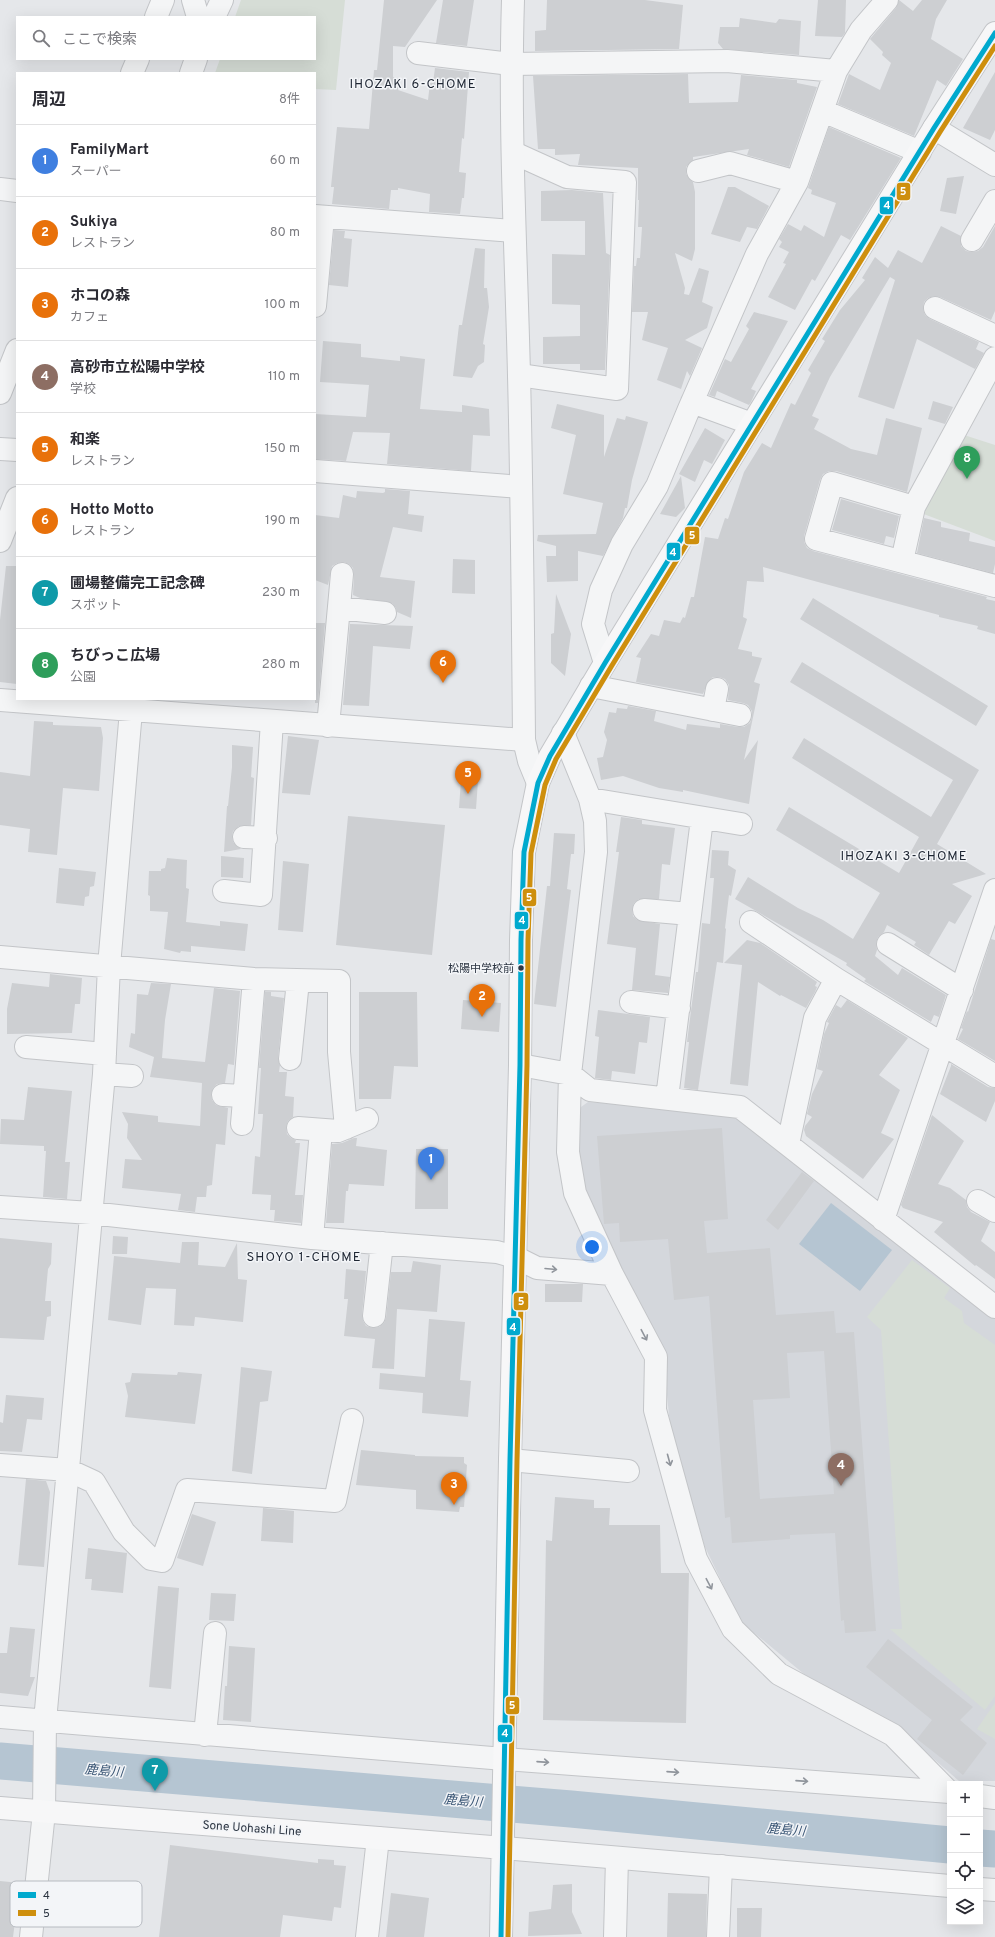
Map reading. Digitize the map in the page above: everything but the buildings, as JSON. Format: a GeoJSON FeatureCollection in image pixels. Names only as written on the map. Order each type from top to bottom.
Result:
{"type":"FeatureCollection","features":[{"type":"Feature","properties":{"kind":"main road"},"geometry":{"type":"LineString","coordinates":[[502,1937],[504,1759],[520,1065],[521,940],[524,852],[538,783],[563,733],[590,686],[934,128],[995,33]]}},
{"type":"Feature","properties":{"kind":"main road","name":"Sone Uohashi Line"},"geometry":{"type":"LineString","coordinates":[[0,1808],[504,1848]]}},
{"type":"Feature","properties":{"kind":"street"},"geometry":{"type":"LineString","coordinates":[[156,16],[164,0]]}},
{"type":"Feature","properties":{"kind":"street"},"geometry":{"type":"LineString","coordinates":[[193,0],[198,16]]}},
{"type":"Feature","properties":{"kind":"street"},"geometry":{"type":"LineString","coordinates":[[214,16],[222,0]]}},
{"type":"Feature","properties":{"kind":"street"},"geometry":{"type":"LineString","coordinates":[[513,0],[511,106],[514,153],[514,231],[519,375],[524,740],[529,761],[538,783]]}},
{"type":"Feature","properties":{"kind":"street"},"geometry":{"type":"LineString","coordinates":[[605,663],[593,624],[601,590],[622,544],[657,486],[757,254],[797,182],[836,72],[861,30],[887,0]]}},
{"type":"Feature","properties":{"kind":"street"},"geometry":{"type":"LineString","coordinates":[[418,53],[511,64],[727,61],[836,72]]}},
{"type":"Feature","properties":{"kind":"street"},"geometry":{"type":"LineString","coordinates":[[132,72],[138,60]]}},
{"type":"Feature","properties":{"kind":"street"},"geometry":{"type":"LineString","coordinates":[[190,72],[196,60]]}},
{"type":"Feature","properties":{"kind":"street"},"geometry":{"type":"LineString","coordinates":[[823,111],[920,152]]}},
{"type":"Feature","properties":{"kind":"street"},"geometry":{"type":"LineString","coordinates":[[934,128],[995,165]]}},
{"type":"Feature","properties":{"kind":"street"},"geometry":{"type":"LineString","coordinates":[[514,153],[567,177],[625,182],[617,389],[519,375]]}},
{"type":"Feature","properties":{"kind":"street"},"geometry":{"type":"LineString","coordinates":[[698,171],[730,163],[797,182]]}},
{"type":"Feature","properties":{"kind":"street"},"geometry":{"type":"LineString","coordinates":[[0,189],[16,191]]}},
{"type":"Feature","properties":{"kind":"street"},"geometry":{"type":"LineString","coordinates":[[972,240],[995,201]]}},
{"type":"Feature","properties":{"kind":"street"},"geometry":{"type":"LineString","coordinates":[[316,284],[319,216],[514,231]]}},
{"type":"Feature","properties":{"kind":"street"},"geometry":{"type":"LineString","coordinates":[[935,308],[995,336]]}},
{"type":"Feature","properties":{"kind":"street"},"geometry":{"type":"LineString","coordinates":[[0,393],[16,353]]}},
{"type":"Feature","properties":{"kind":"street"},"geometry":{"type":"LineString","coordinates":[[902,561],[914,507],[995,358]]}},
{"type":"Feature","properties":{"kind":"street"},"geometry":{"type":"LineString","coordinates":[[692,402],[752,424]]}},
{"type":"Feature","properties":{"kind":"street"},"geometry":{"type":"LineString","coordinates":[[0,449],[16,450]]}},
{"type":"Feature","properties":{"kind":"street"},"geometry":{"type":"LineString","coordinates":[[316,471],[521,487]]}},
{"type":"Feature","properties":{"kind":"street"},"geometry":{"type":"LineString","coordinates":[[914,507],[832,483],[816,539],[995,586]]}},
{"type":"Feature","properties":{"kind":"street"},"geometry":{"type":"LineString","coordinates":[[0,541],[16,501]]}},
{"type":"Feature","properties":{"kind":"street"},"geometry":{"type":"LineString","coordinates":[[328,726],[342,574]]}},
{"type":"Feature","properties":{"kind":"street"},"geometry":{"type":"LineString","coordinates":[[339,608],[385,613]]}},
{"type":"Feature","properties":{"kind":"street"},"geometry":{"type":"LineString","coordinates":[[590,686],[740,715]]}},
{"type":"Feature","properties":{"kind":"street"},"geometry":{"type":"LineString","coordinates":[[713,710],[717,689]]}},
{"type":"Feature","properties":{"kind":"street"},"geometry":{"type":"LineString","coordinates":[[0,700],[185,707],[272,722],[524,740]]}},
{"type":"Feature","properties":{"kind":"street"},"geometry":{"type":"LineString","coordinates":[[37,1881],[44,1812],[45,1721],[104,1064],[110,966],[132,705]]}},
{"type":"Feature","properties":{"kind":"street"},"geometry":{"type":"LineString","coordinates":[[224,891],[261,895],[266,838],[272,722]]}},
{"type":"Feature","properties":{"kind":"street"},"geometry":{"type":"LineString","coordinates":[[563,733],[590,799],[595,821],[596,852],[570,1074],[568,1152],[575,1193],[612,1274],[656,1357],[655,1410],[696,1559],[733,1629],[779,1674],[893,1735],[947,1789]]}},
{"type":"Feature","properties":{"kind":"street"},"geometry":{"type":"LineString","coordinates":[[590,799],[702,819],[741,824]]}},
{"type":"Feature","properties":{"kind":"street"},"geometry":{"type":"LineString","coordinates":[[667,1098],[702,819]]}},
{"type":"Feature","properties":{"kind":"street"},"geometry":{"type":"LineString","coordinates":[[244,837],[266,838]]}},
{"type":"Feature","properties":{"kind":"street"},"geometry":{"type":"LineString","coordinates":[[883,1220],[944,1045],[995,890]]}},
{"type":"Feature","properties":{"kind":"street"},"geometry":{"type":"LineString","coordinates":[[644,910],[690,914]]}},
{"type":"Feature","properties":{"kind":"street"},"geometry":{"type":"LineString","coordinates":[[751,922],[836,979],[995,1076]]}},
{"type":"Feature","properties":{"kind":"street"},"geometry":{"type":"LineString","coordinates":[[888,944],[962,990]]}},
{"type":"Feature","properties":{"kind":"street"},"geometry":{"type":"LineString","coordinates":[[0,957],[254,979],[339,981],[340,1052],[346,1128]]}},
{"type":"Feature","properties":{"kind":"street"},"geometry":{"type":"LineString","coordinates":[[242,1124],[254,979]]}},
{"type":"Feature","properties":{"kind":"street"},"geometry":{"type":"LineString","coordinates":[[788,1144],[815,1018],[836,979]]}},
{"type":"Feature","properties":{"kind":"street"},"geometry":{"type":"LineString","coordinates":[[290,1059],[298,981]]}},
{"type":"Feature","properties":{"kind":"street"},"geometry":{"type":"LineString","coordinates":[[631,1002],[678,1008]]}},
{"type":"Feature","properties":{"kind":"street"},"geometry":{"type":"LineString","coordinates":[[26,1047],[104,1064],[132,1076]]}},
{"type":"Feature","properties":{"kind":"street"},"geometry":{"type":"LineString","coordinates":[[520,1065],[570,1074],[590,1090],[740,1107],[995,1306]]}},
{"type":"Feature","properties":{"kind":"street"},"geometry":{"type":"LineString","coordinates":[[223,1095],[244,1096]]}},
{"type":"Feature","properties":{"kind":"street"},"geometry":{"type":"LineString","coordinates":[[298,1128],[338,1131],[367,1119]]}},
{"type":"Feature","properties":{"kind":"street"},"geometry":{"type":"LineString","coordinates":[[312,1238],[321,1130]]}},
{"type":"Feature","properties":{"kind":"street"},"geometry":{"type":"LineString","coordinates":[[0,1207],[91,1213],[312,1238],[497,1252],[515,1257],[537,1268],[612,1274]]}},
{"type":"Feature","properties":{"kind":"street"},"geometry":{"type":"LineString","coordinates":[[374,1316],[382,1243]]}},
{"type":"Feature","properties":{"kind":"street"},"geometry":{"type":"LineString","coordinates":[[0,1464],[68,1470],[94,1482],[124,1532],[151,1559],[162,1562],[188,1490],[335,1501],[352,1420]]}},
{"type":"Feature","properties":{"kind":"street"},"geometry":{"type":"LineString","coordinates":[[510,1460],[628,1471]]}},
{"type":"Feature","properties":{"kind":"street"},"geometry":{"type":"LineString","coordinates":[[205,1734],[215,1633]]}},
{"type":"Feature","properties":{"kind":"street"},"geometry":{"type":"LineString","coordinates":[[0,1717],[504,1759],[947,1792]]}},
{"type":"Feature","properties":{"kind":"street"},"geometry":{"type":"LineString","coordinates":[[983,1796],[995,1798]]}},
{"type":"Feature","properties":{"kind":"street"},"geometry":{"type":"LineString","coordinates":[[367,1937],[378,1838]]}},
{"type":"Feature","properties":{"kind":"street"},"geometry":{"type":"LineString","coordinates":[[504,1848],[947,1886]]}},
{"type":"Feature","properties":{"kind":"street"},"geometry":{"type":"LineString","coordinates":[[615,1937],[617,1858]]}},
{"type":"Feature","properties":{"kind":"street"},"geometry":{"type":"LineString","coordinates":[[718,1937],[721,1866]]}},
{"type":"Feature","properties":{"kind":"street"},"geometry":{"type":"LineString","coordinates":[[983,1889],[995,1890]]}},
{"type":"Feature","properties":{"kind":"street"},"geometry":{"type":"LineString","coordinates":[[31,1937],[32,1927]]}},
{"type":"Feature","properties":{"kind":"shaded area"},"geometry":{"type":"Polygon","coordinates":[[[241,0],[345,0],[336,90],[316,89],[316,72],[215,72],[220,60],[316,60],[316,16],[235,16],[241,0]]]}},
{"type":"Feature","properties":{"kind":"shaded area"},"geometry":{"type":"Polygon","coordinates":[[[964,435],[995,445],[995,541],[921,513],[964,435]]]}},
{"type":"Feature","properties":{"kind":"shaded area"},"geometry":{"type":"Polygon","coordinates":[[[588,1102],[717,1111],[738,1116],[995,1314],[995,1781],[959,1781],[904,1733],[804,1674],[741,1622],[705,1547],[670,1425],[663,1355],[585,1195],[574,1112],[588,1102]]]}},
{"type":"Feature","properties":{"kind":"shaded area"},"geometry":{"type":"Polygon","coordinates":[[[912,1260],[950,1288],[944,1298],[962,1311],[964,1323],[995,1345],[995,1696],[985,1710],[890,1629],[902,1629],[881,1330],[867,1317],[912,1260]]]}},
{"type":"Feature","properties":{"kind":"shaded area"},"geometry":{"type":"Polygon","coordinates":[[[995,1703],[995,1739],[977,1729],[995,1703]]]}},
{"type":"Feature","properties":{"kind":"water"},"geometry":{"type":"Polygon","coordinates":[[[831,1203],[892,1250],[860,1291],[799,1244],[831,1203]]]}},
{"type":"Feature","properties":{"kind":"waterway","name":"鹿島川"},"geometry":{"type":"LineString","coordinates":[[0,1761],[571,1809],[947,1845]]}},
{"type":"Feature","properties":{"kind":"waterway","name":"鹿島川"},"geometry":{"type":"LineString","coordinates":[[983,1848],[995,1849]]}},
{"type":"Feature","properties":{"kind":"transit line","name":"4"},"geometry":{"type":"LineString","coordinates":[[501,1937],[510,1460],[520,1065],[521,940],[524,852],[538,783],[550,756],[605,663],[934,128],[995,33]]}},
{"type":"Feature","properties":{"kind":"transit line","name":"5"},"geometry":{"type":"LineString","coordinates":[[508,1937],[517,1460],[527,1065],[528,940],[531,853],[545,785],[556,759],[611,667],[940,132],[995,46]]}},
{"type":"Feature","properties":{"kind":"place","name":"ちびっこ広場"},"geometry":{"type":"Point","coordinates":[967,479]}},
{"type":"Feature","properties":{"kind":"place","name":"Hotto Motto"},"geometry":{"type":"Point","coordinates":[443,683]}},
{"type":"Feature","properties":{"kind":"place","name":"和楽"},"geometry":{"type":"Point","coordinates":[468,794]}},
{"type":"Feature","properties":{"kind":"place","name":"松陽中学校前"},"geometry":{"type":"Point","coordinates":[521,968]}},
{"type":"Feature","properties":{"kind":"place","name":"Sukiya"},"geometry":{"type":"Point","coordinates":[482,1017]}},
{"type":"Feature","properties":{"kind":"place","name":"FamilyMart"},"geometry":{"type":"Point","coordinates":[431,1180]}},
{"type":"Feature","properties":{"kind":"place","name":"高砂市立松陽中学校"},"geometry":{"type":"Point","coordinates":[841,1486]}},
{"type":"Feature","properties":{"kind":"place","name":"ホコの森"},"geometry":{"type":"Point","coordinates":[454,1505]}},
{"type":"Feature","properties":{"kind":"place","name":"圃場整備完工記念碑"},"geometry":{"type":"Point","coordinates":[155,1791]}},
{"type":"Feature","properties":{"kind":"district","name":"IHOZAKI 6-CHOME"},"geometry":{"type":"Point","coordinates":[413,83]}},
{"type":"Feature","properties":{"kind":"district","name":"IHOZAKI 3-CHOME"},"geometry":{"type":"Point","coordinates":[904,855]}},
{"type":"Feature","properties":{"kind":"district","name":"SHOYO 1-CHOME"},"geometry":{"type":"Point","coordinates":[304,1256]}}]}
